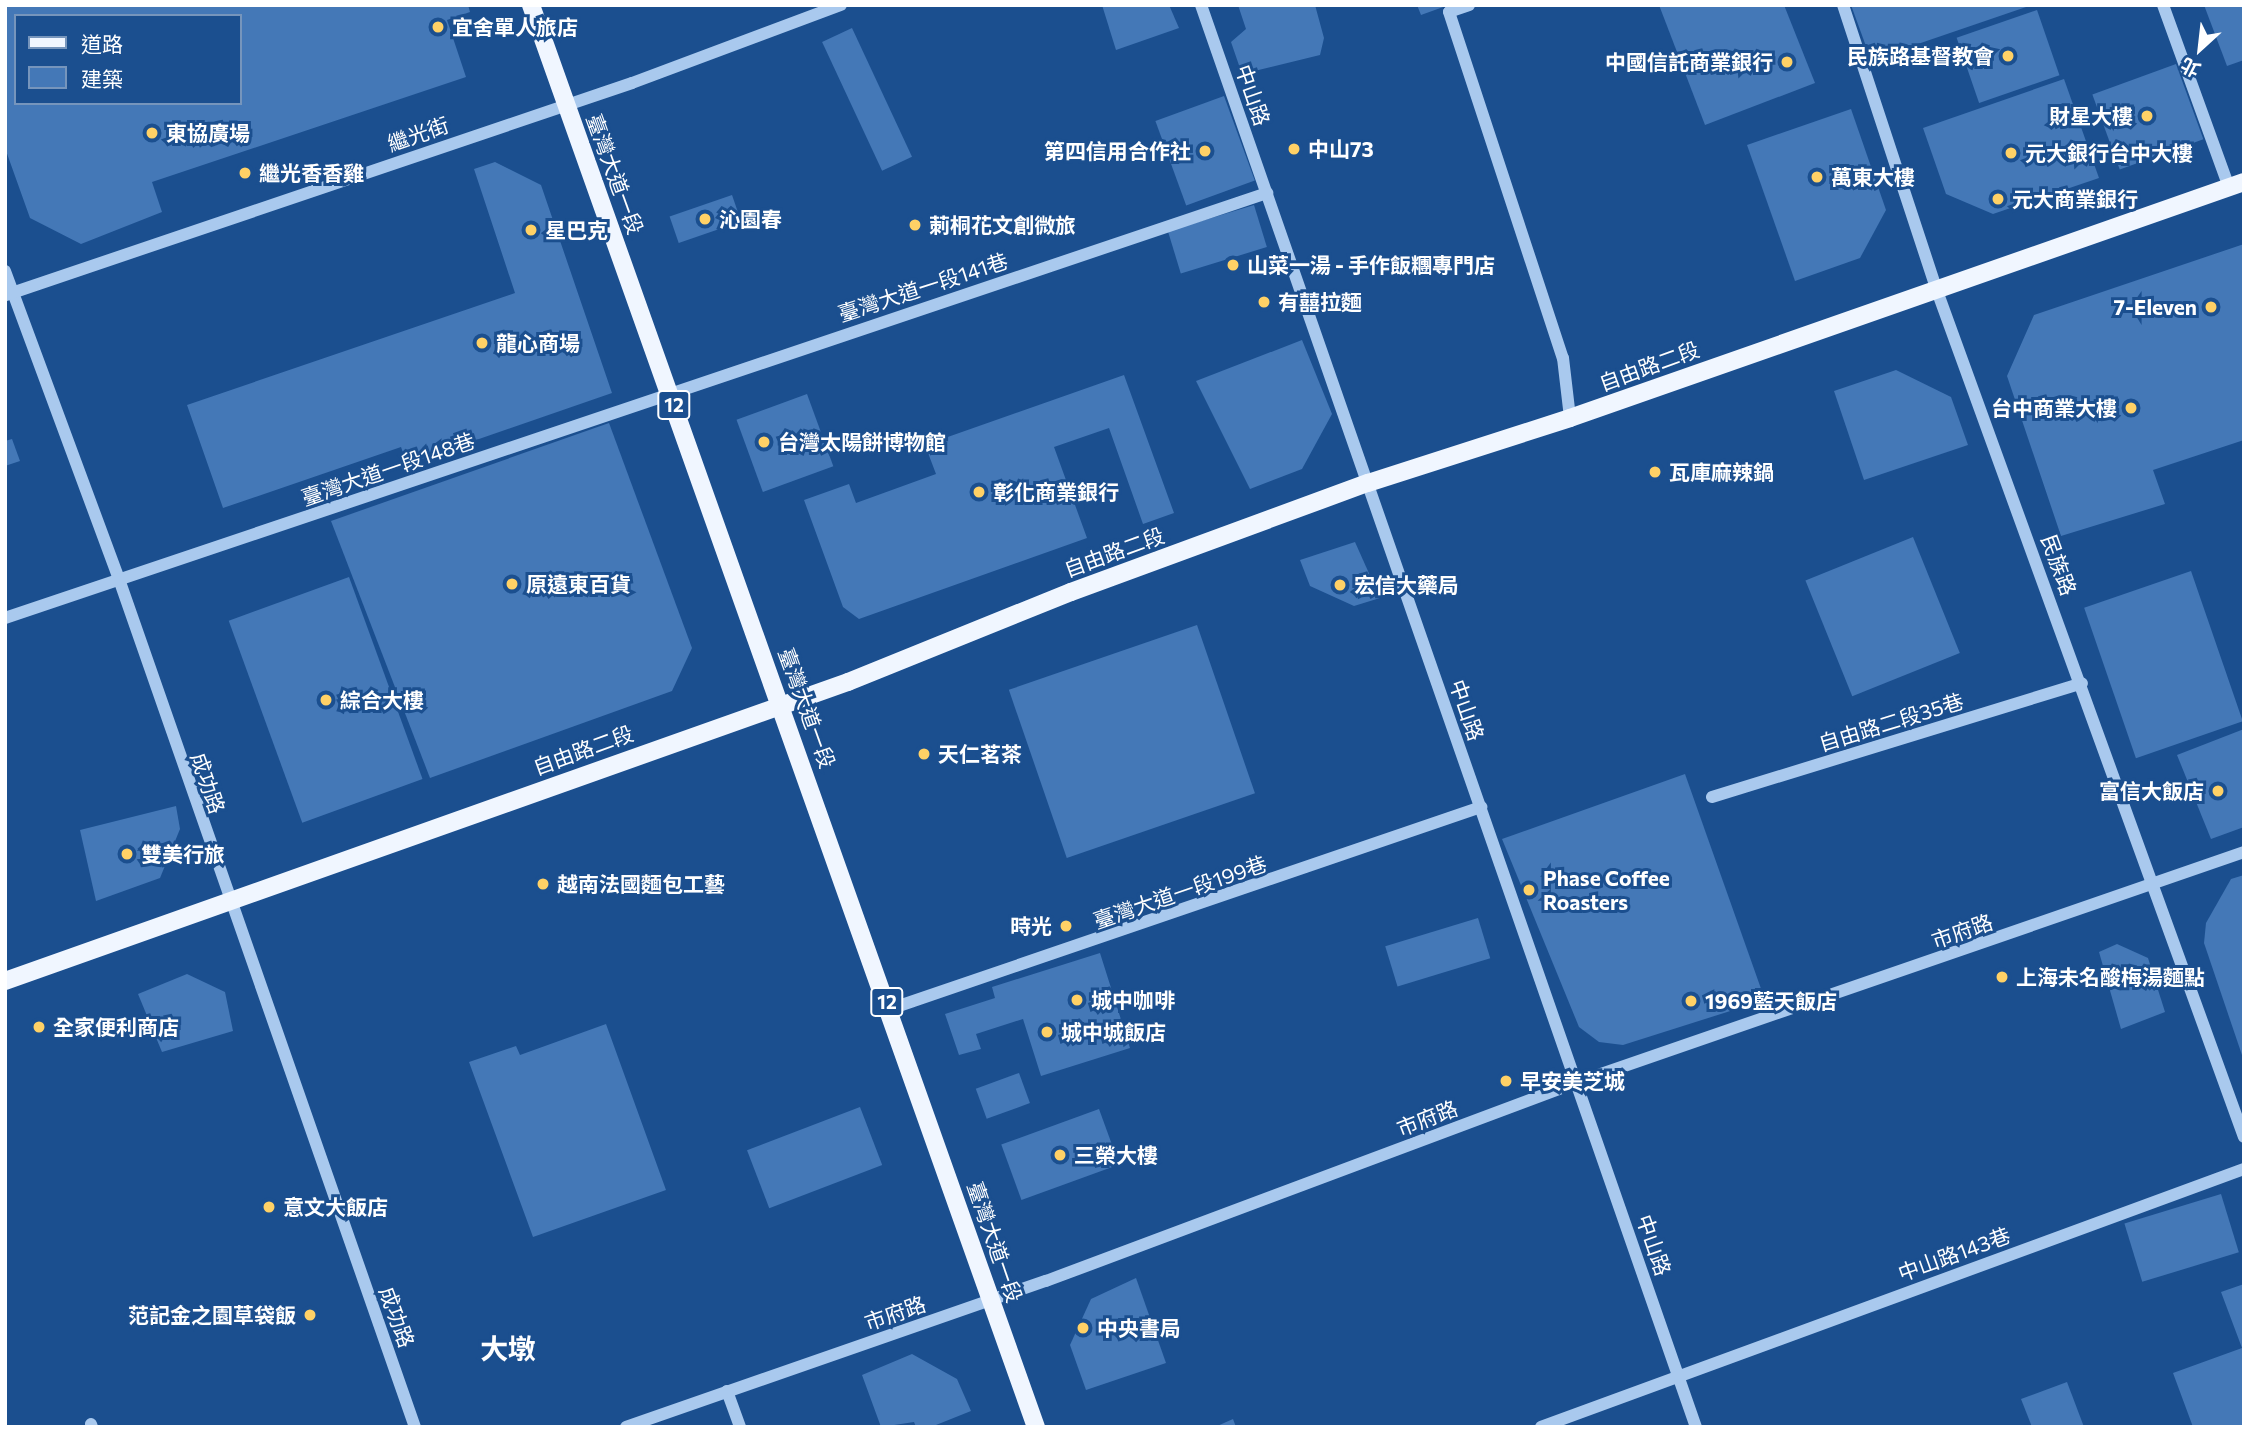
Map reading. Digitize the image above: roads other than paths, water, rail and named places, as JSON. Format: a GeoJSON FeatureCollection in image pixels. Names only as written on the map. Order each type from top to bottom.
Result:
{"type":"FeatureCollection","features":[{"type":"Feature","properties":{"kind":"main road","name":"臺灣大道一段"},"geometry":{"type":"LineString","coordinates":[[531,5],[890,1009],[1036,1427]]}},
{"type":"Feature","properties":{"kind":"main road","name":"自由路二段"},"geometry":{"type":"LineString","coordinates":[[5,981],[782,705],[1367,483],[1570,418],[2236,185]]}},
{"type":"Feature","properties":{"kind":"street","name":"繼光街"},"geometry":{"type":"LineString","coordinates":[[9,294],[566,104],[841,5]]}},
{"type":"Feature","properties":{"kind":"street","name":"中山路"},"geometry":{"type":"LineString","coordinates":[[1201,5],[1696,1427]]}},
{"type":"Feature","properties":{"kind":"street"},"geometry":{"type":"LineString","coordinates":[[1469,5],[1449,12],[1563,358],[1570,418]]}},
{"type":"Feature","properties":{"kind":"street","name":"民族路"},"geometry":{"type":"LineString","coordinates":[[1843,5],[1936,288],[2155,883],[2244,1137]]}},
{"type":"Feature","properties":{"kind":"street"},"geometry":{"type":"LineString","coordinates":[[2163,5],[2236,185]]}},
{"type":"Feature","properties":{"kind":"street","name":"臺灣大道一段141巷"},"geometry":{"type":"LineString","coordinates":[[670,392],[1268,193]]}},
{"type":"Feature","properties":{"kind":"street","name":"成功路"},"geometry":{"type":"LineString","coordinates":[[5,271],[9,294],[120,582],[228,900],[415,1427]]}},
{"type":"Feature","properties":{"kind":"street","name":"臺灣大道一段148巷"},"geometry":{"type":"LineString","coordinates":[[5,618],[120,582],[670,392]]}},
{"type":"Feature","properties":{"kind":"street","name":"自由路二段35巷"},"geometry":{"type":"LineString","coordinates":[[1712,797],[2082,683]]}},
{"type":"Feature","properties":{"kind":"street","name":"臺灣大道一段199巷"},"geometry":{"type":"LineString","coordinates":[[890,1009],[1481,807]]}},
{"type":"Feature","properties":{"kind":"street","name":"市府路"},"geometry":{"type":"LineString","coordinates":[[626,1427],[991,1299],[1578,1082],[2244,852]]}},
{"type":"Feature","properties":{"kind":"street","name":"中山路143巷"},"geometry":{"type":"LineString","coordinates":[[1541,1427],[2244,1169]]}},
{"type":"Feature","properties":{"kind":"street"},"geometry":{"type":"LineString","coordinates":[[727,1391],[740,1427]]}},
{"type":"Feature","properties":{"kind":"place","name":"宜舍單人旅店"},"geometry":{"type":"Point","coordinates":[438,27]}},
{"type":"Feature","properties":{"kind":"place","name":"民族路基督教會"},"geometry":{"type":"Point","coordinates":[2008,56]}},
{"type":"Feature","properties":{"kind":"place","name":"中國信託商業銀行"},"geometry":{"type":"Point","coordinates":[1787,62]}},
{"type":"Feature","properties":{"kind":"place","name":"財星大樓"},"geometry":{"type":"Point","coordinates":[2147,116]}},
{"type":"Feature","properties":{"kind":"place","name":"東協廣場"},"geometry":{"type":"Point","coordinates":[152,133]}},
{"type":"Feature","properties":{"kind":"place","name":"中山73"},"geometry":{"type":"Point","coordinates":[1294,149]}},
{"type":"Feature","properties":{"kind":"place","name":"第四信用合作社"},"geometry":{"type":"Point","coordinates":[1205,151]}},
{"type":"Feature","properties":{"kind":"place","name":"元大銀行台中大樓"},"geometry":{"type":"Point","coordinates":[2011,153]}},
{"type":"Feature","properties":{"kind":"place","name":"繼光香香雞"},"geometry":{"type":"Point","coordinates":[245,173]}},
{"type":"Feature","properties":{"kind":"place","name":"萬東大樓"},"geometry":{"type":"Point","coordinates":[1817,177]}},
{"type":"Feature","properties":{"kind":"place","name":"元大商業銀行"},"geometry":{"type":"Point","coordinates":[1998,199]}},
{"type":"Feature","properties":{"kind":"place","name":"沁園春"},"geometry":{"type":"Point","coordinates":[705,219]}},
{"type":"Feature","properties":{"kind":"place","name":"莿桐花文創微旅"},"geometry":{"type":"Point","coordinates":[915,225]}},
{"type":"Feature","properties":{"kind":"place","name":"星巴克"},"geometry":{"type":"Point","coordinates":[531,230]}},
{"type":"Feature","properties":{"kind":"place","name":"山菜一湯 - 手作飯糰專門店"},"geometry":{"type":"Point","coordinates":[1233,265]}},
{"type":"Feature","properties":{"kind":"place","name":"有囍拉麵"},"geometry":{"type":"Point","coordinates":[1264,302]}},
{"type":"Feature","properties":{"kind":"place","name":"7-Eleven"},"geometry":{"type":"Point","coordinates":[2211,307]}},
{"type":"Feature","properties":{"kind":"place","name":"龍心商場"},"geometry":{"type":"Point","coordinates":[482,343]}},
{"type":"Feature","properties":{"kind":"place","name":"台中商業大樓"},"geometry":{"type":"Point","coordinates":[2131,408]}},
{"type":"Feature","properties":{"kind":"place","name":"台灣太陽餅博物館"},"geometry":{"type":"Point","coordinates":[764,442]}},
{"type":"Feature","properties":{"kind":"place","name":"瓦庫麻辣鍋"},"geometry":{"type":"Point","coordinates":[1655,472]}},
{"type":"Feature","properties":{"kind":"place","name":"彰化商業銀行"},"geometry":{"type":"Point","coordinates":[979,492]}},
{"type":"Feature","properties":{"kind":"place","name":"原遠東百貨"},"geometry":{"type":"Point","coordinates":[512,584]}},
{"type":"Feature","properties":{"kind":"place","name":"宏信大藥局"},"geometry":{"type":"Point","coordinates":[1340,585]}},
{"type":"Feature","properties":{"kind":"place","name":"綜合大樓"},"geometry":{"type":"Point","coordinates":[326,700]}},
{"type":"Feature","properties":{"kind":"place","name":"天仁茗茶"},"geometry":{"type":"Point","coordinates":[924,754]}},
{"type":"Feature","properties":{"kind":"place","name":"富信大飯店"},"geometry":{"type":"Point","coordinates":[2218,791]}},
{"type":"Feature","properties":{"kind":"place","name":"雙美行旅"},"geometry":{"type":"Point","coordinates":[127,854]}},
{"type":"Feature","properties":{"kind":"place","name":"越南法國麵包工藝"},"geometry":{"type":"Point","coordinates":[543,884]}},
{"type":"Feature","properties":{"kind":"place","name":"Phase Coffee Roasters"},"geometry":{"type":"Point","coordinates":[1529,890]}},
{"type":"Feature","properties":{"kind":"place","name":"時光"},"geometry":{"type":"Point","coordinates":[1066,926]}},
{"type":"Feature","properties":{"kind":"place","name":"上海未名酸梅湯麵點"},"geometry":{"type":"Point","coordinates":[2002,977]}},
{"type":"Feature","properties":{"kind":"place","name":"城中咖啡"},"geometry":{"type":"Point","coordinates":[1077,1000]}},
{"type":"Feature","properties":{"kind":"place","name":"1969藍天飯店"},"geometry":{"type":"Point","coordinates":[1691,1001]}},
{"type":"Feature","properties":{"kind":"place","name":"全家便利商店"},"geometry":{"type":"Point","coordinates":[39,1027]}},
{"type":"Feature","properties":{"kind":"place","name":"城中城飯店"},"geometry":{"type":"Point","coordinates":[1047,1032]}},
{"type":"Feature","properties":{"kind":"place","name":"早安美芝城"},"geometry":{"type":"Point","coordinates":[1506,1081]}},
{"type":"Feature","properties":{"kind":"place","name":"三榮大樓"},"geometry":{"type":"Point","coordinates":[1060,1155]}},
{"type":"Feature","properties":{"kind":"place","name":"意文大飯店"},"geometry":{"type":"Point","coordinates":[269,1207]}},
{"type":"Feature","properties":{"kind":"place","name":"范記金之園草袋飯"},"geometry":{"type":"Point","coordinates":[310,1315]}},
{"type":"Feature","properties":{"kind":"place","name":"中央書局"},"geometry":{"type":"Point","coordinates":[1083,1328]}},
{"type":"Feature","properties":{"kind":"district","name":"大墩"},"geometry":{"type":"Point","coordinates":[508,1348]}}]}
